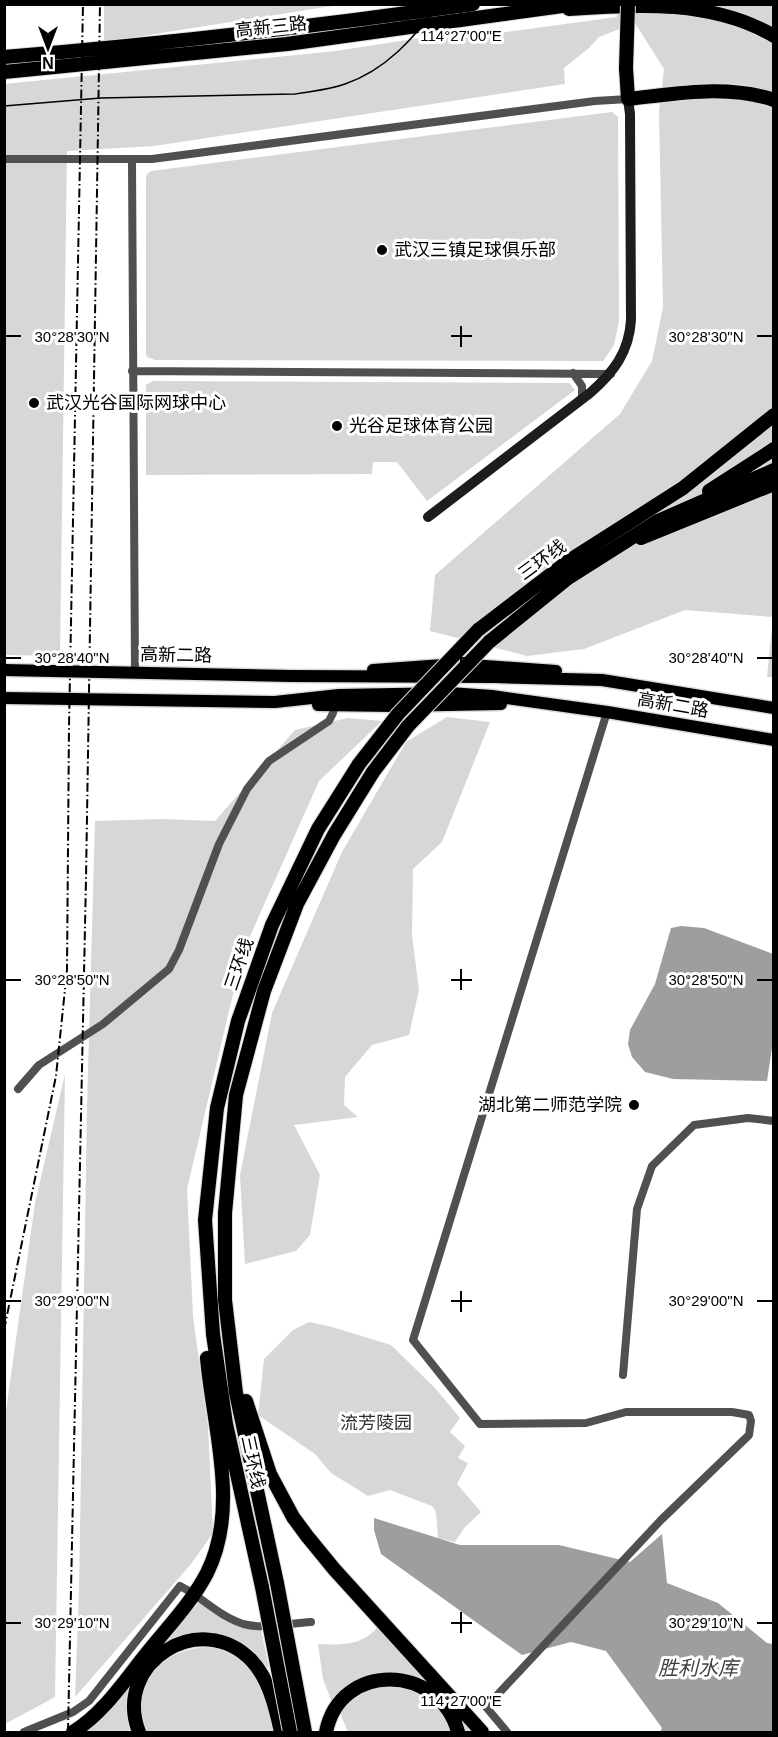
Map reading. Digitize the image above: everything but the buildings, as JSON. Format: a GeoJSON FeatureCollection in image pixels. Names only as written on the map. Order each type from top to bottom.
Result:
{"type":"FeatureCollection","features":[{"type":"Feature","properties":{"kind":"highway"},"geometry":{"type":"LineString","coordinates":[[400,15],[441,4]]}},
{"type":"Feature","properties":{"kind":"highway","name":"高新三路"},"geometry":{"type":"LineString","coordinates":[[4,57],[146,44],[400,15],[473,4]]}},
{"type":"Feature","properties":{"kind":"highway","name":"高新三路"},"geometry":{"type":"LineString","coordinates":[[4,72],[276,45],[577,4]]}},
{"type":"Feature","properties":{"kind":"highway"},"geometry":{"type":"LineString","coordinates":[[628,4],[626,69],[628,99],[722,91],[774,100]]}},
{"type":"Feature","properties":{"kind":"highway"},"geometry":{"type":"LineString","coordinates":[[534,11],[641,5],[699,8],[724,13],[748,22],[774,36]]}},
{"type":"Feature","properties":{"kind":"highway","name":"三环线"},"geometry":{"type":"LineString","coordinates":[[290,1732],[219,1384],[205,1220],[217,1108],[238,1021],[272,925],[318,830],[359,764],[398,714],[478,630],[567,562],[683,488],[773,415]]}},
{"type":"Feature","properties":{"kind":"highway"},"geometry":{"type":"LineString","coordinates":[[747,475],[774,449]]}},
{"type":"Feature","properties":{"kind":"highway"},"geometry":{"type":"LineString","coordinates":[[747,475],[774,470]]}},
{"type":"Feature","properties":{"kind":"highway","name":"三环线"},"geometry":{"type":"LineString","coordinates":[[306,1732],[277,1583],[246,1443],[231,1361],[225,1300],[225,1213],[236,1095],[264,991],[297,904],[334,835],[373,772],[408,726],[489,642],[568,578],[658,521],[747,475]]}},
{"type":"Feature","properties":{"kind":"highway"},"geometry":{"type":"LineString","coordinates":[[617,547],[652,535],[774,484]]}},
{"type":"Feature","properties":{"kind":"highway"},"geometry":{"type":"LineString","coordinates":[[225,1213],[244,1391],[250,1418],[270,1474],[293,1516],[334,1569],[482,1732]]}},
{"type":"Feature","properties":{"kind":"highway"},"geometry":{"type":"LineString","coordinates":[[73,1732],[114,1694],[169,1625],[207,1573],[218,1544],[224,1510],[224,1492],[209,1380],[206,1336],[209,1272]]}},
{"type":"Feature","properties":{"kind":"highway"},"geometry":{"type":"LineString","coordinates":[[139,1732],[134,1704],[137,1690],[148,1666],[157,1656],[174,1646],[192,1640],[206,1639],[241,1651],[253,1661],[263,1675],[281,1732]]}},
{"type":"Feature","properties":{"kind":"highway"},"geometry":{"type":"LineString","coordinates":[[326,1732],[334,1711],[352,1692],[371,1682],[400,1679],[416,1683],[441,1700],[455,1722],[458,1732]]}},
{"type":"Feature","properties":{"kind":"main road","name":"高新二路"},"geometry":{"type":"LineString","coordinates":[[4,670],[494,676],[602,680],[774,708]]}},
{"type":"Feature","properties":{"kind":"main road","name":"高新二路"},"geometry":{"type":"LineString","coordinates":[[275,702],[339,695],[450,693],[607,712],[774,740]]}},
{"type":"Feature","properties":{"kind":"main road","name":"高新二路"},"geometry":{"type":"LineString","coordinates":[[4,698],[394,706],[530,702]]}},
{"type":"Feature","properties":{"kind":"street"},"geometry":{"type":"LineString","coordinates":[[4,159],[132,161],[595,100],[628,99],[631,320],[626,349],[611,374],[582,399],[428,517]]}},
{"type":"Feature","properties":{"kind":"street"},"geometry":{"type":"LineString","coordinates":[[132,161],[135,672]]}},
{"type":"Feature","properties":{"kind":"street"},"geometry":{"type":"LineString","coordinates":[[132,371],[611,374]]}},
{"type":"Feature","properties":{"kind":"street"},"geometry":{"type":"LineString","coordinates":[[573,373],[582,386],[582,399]]}},
{"type":"Feature","properties":{"kind":"street"},"geometry":{"type":"LineString","coordinates":[[18,1089],[39,1065],[102,1024],[169,969],[179,950],[219,844],[247,789],[269,761],[329,721],[335,704]]}},
{"type":"Feature","properties":{"kind":"street"},"geometry":{"type":"LineString","coordinates":[[507,1732],[486,1707],[661,1520],[749,1435],[751,1421],[749,1415],[732,1412],[626,1412],[586,1423],[480,1424],[413,1340],[607,712]]}},
{"type":"Feature","properties":{"kind":"street"},"geometry":{"type":"LineString","coordinates":[[623,1376],[637,1209],[652,1166],[694,1125],[748,1118],[774,1121]]}},
{"type":"Feature","properties":{"kind":"street"},"geometry":{"type":"LineString","coordinates":[[24,1732],[73,1712],[89,1701],[180,1586],[189,1591]]}},
{"type":"Feature","properties":{"kind":"street"},"geometry":{"type":"LineString","coordinates":[[198,1597],[215,1610],[246,1625],[311,1622]]}},
{"type":"Feature","properties":{"kind":"green space"},"geometry":{"type":"Polygon","coordinates":[[[104,5],[338,5],[104,42],[104,5]]]}},
{"type":"Feature","properties":{"kind":"green space"},"geometry":{"type":"Polygon","coordinates":[[[617,5],[773,5],[773,617],[685,610],[584,649],[527,656],[430,631],[435,575],[620,414],[652,361],[663,307],[659,112],[664,69],[635,23],[599,37],[564,68],[565,84],[154,146],[67,151],[60,656],[5,655],[4,84],[336,51],[426,37],[477,36],[617,17],[617,5]]]}},
{"type":"Feature","properties":{"kind":"green space","name":"武汉三镇足球俱乐部"},"geometry":{"type":"Polygon","coordinates":[[[612,112],[618,117],[619,321],[614,345],[603,361],[155,360],[147,357],[146,178],[151,171],[612,112]]]}},
{"type":"Feature","properties":{"kind":"green space","name":"光谷足球体育公园"},"geometry":{"type":"Polygon","coordinates":[[[153,381],[569,383],[575,390],[427,501],[397,462],[373,462],[372,474],[146,475],[146,385],[153,381]]]}},
{"type":"Feature","properties":{"kind":"green space"},"geometry":{"type":"Polygon","coordinates":[[[773,617],[773,677],[767,677],[773,617]]]}},
{"type":"Feature","properties":{"kind":"green space"},"geometry":{"type":"Polygon","coordinates":[[[447,717],[490,722],[442,842],[413,869],[412,935],[419,990],[409,1035],[372,1045],[345,1077],[344,1105],[358,1117],[294,1125],[320,1175],[310,1235],[296,1251],[245,1264],[240,1175],[272,1013],[342,852],[406,742],[447,717]]]}},
{"type":"Feature","properties":{"kind":"green space"},"geometry":{"type":"Polygon","coordinates":[[[348,718],[382,721],[319,781],[243,952],[187,1189],[193,1316],[208,1427],[213,1533],[191,1564],[75,1697],[95,821],[161,819],[215,821],[295,730],[348,718]]]}},
{"type":"Feature","properties":{"kind":"green space"},"geometry":{"type":"Polygon","coordinates":[[[65,1074],[55,1697],[5,1724],[5,1418],[35,1203],[65,1074]]]}},
{"type":"Feature","properties":{"kind":"green space","name":"流芳陵园"},"geometry":{"type":"Polygon","coordinates":[[[309,1322],[391,1345],[435,1388],[460,1418],[450,1432],[465,1446],[458,1458],[468,1463],[457,1484],[481,1512],[464,1528],[455,1542],[438,1538],[436,1512],[432,1506],[390,1490],[368,1496],[331,1473],[315,1454],[258,1415],[264,1359],[293,1330],[309,1322]]]}},
{"type":"Feature","properties":{"kind":"green space"},"geometry":{"type":"Polygon","coordinates":[[[196,1600],[243,1627],[261,1630],[269,1667],[263,1669],[208,1634],[191,1634],[178,1638],[161,1650],[128,1707],[133,1732],[81,1732],[196,1600]]]}},
{"type":"Feature","properties":{"kind":"green space"},"geometry":{"type":"Polygon","coordinates":[[[380,1624],[478,1732],[462,1732],[454,1711],[399,1675],[333,1705],[323,1679],[318,1644],[352,1643],[367,1637],[380,1624]]]}},
{"type":"Feature","properties":{"kind":"green space"},"geometry":{"type":"Polygon","coordinates":[[[204,1647],[222,1650],[235,1656],[255,1675],[267,1701],[275,1732],[145,1732],[141,1700],[151,1674],[172,1656],[204,1647]]]}},
{"type":"Feature","properties":{"kind":"green space"},"geometry":{"type":"Polygon","coordinates":[[[384,1685],[397,1686],[426,1696],[440,1710],[451,1732],[348,1732],[340,1713],[359,1695],[384,1685]]]}},
{"type":"Feature","properties":{"kind":"water"},"geometry":{"type":"Polygon","coordinates":[[[681,926],[704,928],[773,954],[773,1041],[767,1081],[673,1079],[645,1072],[632,1057],[628,1044],[630,1030],[655,984],[671,928],[681,926]]]}},
{"type":"Feature","properties":{"kind":"water","name":"胜利水库"},"geometry":{"type":"Polygon","coordinates":[[[374,1518],[460,1545],[559,1545],[630,1562],[662,1534],[667,1583],[718,1603],[767,1643],[773,1644],[773,1732],[660,1732],[662,1728],[606,1651],[571,1642],[522,1655],[381,1554],[374,1530],[374,1518]]]}},
{"type":"Feature","properties":{"kind":"tram line"},"geometry":{"type":"LineString","coordinates":[[4,106],[101,98],[295,94],[333,88],[360,78],[386,62],[420,29],[439,4]]}},
{"type":"Feature","properties":{"kind":"railway"},"geometry":{"type":"LineString","coordinates":[[4,1330],[56,1076],[67,970],[69,726],[83,4]]}},
{"type":"Feature","properties":{"kind":"railway"},"geometry":{"type":"LineString","coordinates":[[68,1732],[86,879],[100,4]]}},
{"type":"Feature","properties":{"kind":"place","name":"武汉三镇足球俱乐部"},"geometry":{"type":"Point","coordinates":[382,250]}},
{"type":"Feature","properties":{"kind":"place","name":"武汉光谷国际网球中心"},"geometry":{"type":"Point","coordinates":[34,403]}},
{"type":"Feature","properties":{"kind":"place","name":"光谷足球体育公园"},"geometry":{"type":"Point","coordinates":[337,426]}},
{"type":"Feature","properties":{"kind":"place","name":"湖北第二师范学院"},"geometry":{"type":"Point","coordinates":[634,1105]}}]}
